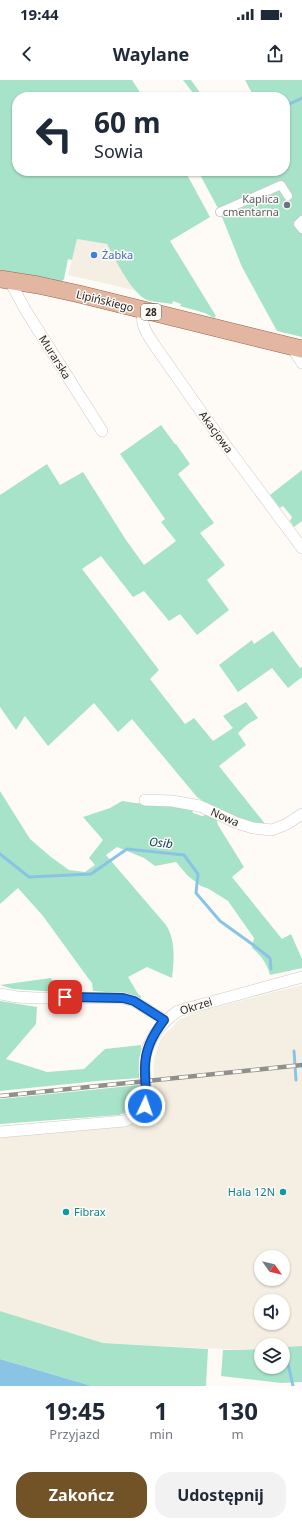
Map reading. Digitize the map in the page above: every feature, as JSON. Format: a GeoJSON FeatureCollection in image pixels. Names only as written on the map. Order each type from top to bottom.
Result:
{"type":"FeatureCollection","features":[{"type":"Feature","properties":{"kind":"main road","name":"Lipińskiego"},"geometry":{"type":"LineString","coordinates":[[7,280],[67,292],[297,348]]}},
{"type":"Feature","properties":{"kind":"street"},"geometry":{"type":"LineString","coordinates":[[220,212],[281,185],[288,196]]}},
{"type":"Feature","properties":{"kind":"street"},"geometry":{"type":"LineString","coordinates":[[302,220],[298,224],[302,230]]}},
{"type":"Feature","properties":{"kind":"street","name":"Murarska"},"geometry":{"type":"LineString","coordinates":[[7,280],[13,287],[26,311],[102,431]]}},
{"type":"Feature","properties":{"kind":"street","name":"Akacjowa"},"geometry":{"type":"LineString","coordinates":[[143,310],[141,320],[144,330],[204,416],[302,548]]}},
{"type":"Feature","properties":{"kind":"street"},"geometry":{"type":"LineString","coordinates":[[297,348],[302,363]]}},
{"type":"Feature","properties":{"kind":"street","name":"Nowa"},"geometry":{"type":"LineString","coordinates":[[145,800],[172,801],[200,806],[237,823],[253,828],[272,830],[287,824],[302,814]]}},
{"type":"Feature","properties":{"kind":"street","name":"Okrzei"},"geometry":{"type":"LineString","coordinates":[[0,1132],[124,1121],[134,1118],[140,1114],[145,1106],[147,1097],[145,1059],[148,1046],[154,1033],[164,1020],[178,1011],[302,977]]}},
{"type":"Feature","properties":{"kind":"street"},"geometry":{"type":"LineString","coordinates":[[0,994],[36,998],[123,998],[134,1001],[164,1020]]}},
{"type":"Feature","properties":{"kind":"shaded area"},"geometry":{"type":"Polygon","coordinates":[[[77,239],[107,244],[134,290],[68,275],[77,239]]]}},
{"type":"Feature","properties":{"kind":"shaded area"},"geometry":{"type":"Polygon","coordinates":[[[302,985],[302,1346],[290,1347],[290,1338],[254,1338],[254,1349],[241,1350],[103,1343],[0,1311],[0,1132],[113,1127],[142,1123],[154,1116],[154,1059],[161,1038],[180,1019],[201,1011],[302,985]]]}},
{"type":"Feature","properties":{"kind":"green space"},"geometry":{"type":"Polygon","coordinates":[[[0,80],[132,80],[140,92],[12,92],[12,176],[188,176],[210,217],[170,241],[216,316],[214,318],[205,313],[180,306],[181,304],[173,301],[172,304],[150,301],[143,298],[125,277],[107,244],[77,239],[72,260],[68,259],[64,279],[60,283],[0,271],[0,80]]]}},
{"type":"Feature","properties":{"kind":"green space"},"geometry":{"type":"Polygon","coordinates":[[[183,80],[191,80],[199,92],[192,92],[183,80]]]}},
{"type":"Feature","properties":{"kind":"green space"},"geometry":{"type":"Polygon","coordinates":[[[245,80],[302,80],[302,337],[277,331],[242,267],[220,212],[201,176],[290,176],[290,92],[251,92],[245,80]]]}},
{"type":"Feature","properties":{"kind":"green space"},"geometry":{"type":"Polygon","coordinates":[[[161,425],[190,464],[178,474],[214,523],[200,533],[225,565],[207,580],[229,610],[197,635],[180,614],[169,621],[144,591],[133,597],[101,556],[82,569],[159,670],[150,679],[185,724],[194,718],[213,741],[233,728],[223,716],[246,702],[258,718],[238,733],[246,745],[219,766],[266,825],[254,824],[211,807],[197,797],[132,719],[118,732],[94,703],[48,746],[25,716],[16,730],[0,707],[0,495],[47,464],[60,485],[83,472],[126,540],[144,565],[176,541],[161,522],[165,519],[120,454],[161,425]]]}},
{"type":"Feature","properties":{"kind":"green space"},"geometry":{"type":"Polygon","coordinates":[[[302,470],[302,521],[294,527],[290,521],[292,517],[283,506],[280,508],[270,495],[302,470]]]}},
{"type":"Feature","properties":{"kind":"green space"},"geometry":{"type":"Polygon","coordinates":[[[273,631],[300,668],[302,667],[302,677],[288,688],[272,668],[238,692],[219,665],[252,640],[254,644],[273,631]]]}},
{"type":"Feature","properties":{"kind":"green space"},"geometry":{"type":"Polygon","coordinates":[[[0,791],[30,839],[69,870],[85,872],[95,865],[89,858],[103,840],[83,817],[110,808],[122,801],[164,804],[191,808],[193,813],[202,816],[209,814],[216,818],[218,825],[244,867],[232,877],[282,939],[291,934],[302,959],[302,968],[270,975],[264,960],[252,948],[254,938],[228,901],[209,889],[201,886],[188,876],[176,862],[155,866],[144,858],[117,847],[106,855],[166,925],[169,931],[174,951],[172,978],[147,967],[128,977],[138,994],[141,996],[141,1000],[120,993],[93,991],[92,983],[43,916],[18,888],[0,904],[0,791]]]}},
{"type":"Feature","properties":{"kind":"green space"},"geometry":{"type":"Polygon","coordinates":[[[51,978],[58,992],[13,989],[0,985],[51,978]]]}},
{"type":"Feature","properties":{"kind":"green space"},"geometry":{"type":"Polygon","coordinates":[[[0,1001],[37,1007],[36,1024],[6,1059],[47,1072],[84,1069],[105,1049],[141,1045],[140,1078],[0,1091],[0,1001]]]}},
{"type":"Feature","properties":{"kind":"green space"},"geometry":{"type":"Polygon","coordinates":[[[140,1085],[137,1104],[134,1108],[119,1115],[0,1124],[0,1099],[140,1085]]]}},
{"type":"Feature","properties":{"kind":"green space"},"geometry":{"type":"Polygon","coordinates":[[[0,1311],[103,1343],[208,1349],[206,1386],[92,1386],[0,1359],[0,1311]]]}},
{"type":"Feature","properties":{"kind":"green space"},"geometry":{"type":"Polygon","coordinates":[[[302,1346],[302,1382],[281,1383],[221,1376],[223,1350],[254,1349],[254,1374],[290,1374],[290,1347],[302,1346]]]}},
{"type":"Feature","properties":{"kind":"water"},"geometry":{"type":"Polygon","coordinates":[[[0,1359],[92,1386],[0,1386],[0,1359]]]}},
{"type":"Feature","properties":{"kind":"waterway"},"geometry":{"type":"LineString","coordinates":[[290,104],[302,98]]}},
{"type":"Feature","properties":{"kind":"waterway","name":"Osib"},"geometry":{"type":"LineString","coordinates":[[0,854],[29,877],[91,874],[127,849],[184,855],[198,874],[196,893],[220,921],[270,958],[271,969]]}},
{"type":"Feature","properties":{"kind":"waterway","name":"Osib"},"geometry":{"type":"LineString","coordinates":[[294,1051],[296,1080]]}},
{"type":"Feature","properties":{"kind":"waterway","name":"Osib"},"geometry":{"type":"LineString","coordinates":[[290,1372],[293,1386]]}},
{"type":"Feature","properties":{"kind":"railway"},"geometry":{"type":"LineString","coordinates":[[0,1096],[302,1065]]}},
{"type":"Feature","properties":{"kind":"place","name":"Kaplica cmentarna"},"geometry":{"type":"Point","coordinates":[287,205]}},
{"type":"Feature","properties":{"kind":"place","name":"Żabka"},"geometry":{"type":"Point","coordinates":[94,255]}},
{"type":"Feature","properties":{"kind":"place","name":"Hala 12N"},"geometry":{"type":"Point","coordinates":[283,1192]}},
{"type":"Feature","properties":{"kind":"place","name":"Fibrax"},"geometry":{"type":"Point","coordinates":[66,1212]}},
{"type":"Feature","properties":{"kind":"route"},"geometry":{"type":"LineString","coordinates":[[65,997],[123,998],[134,1001],[164,1020],[154,1033],[148,1046],[145,1059],[147,1097],[145,1106]]}}]}
